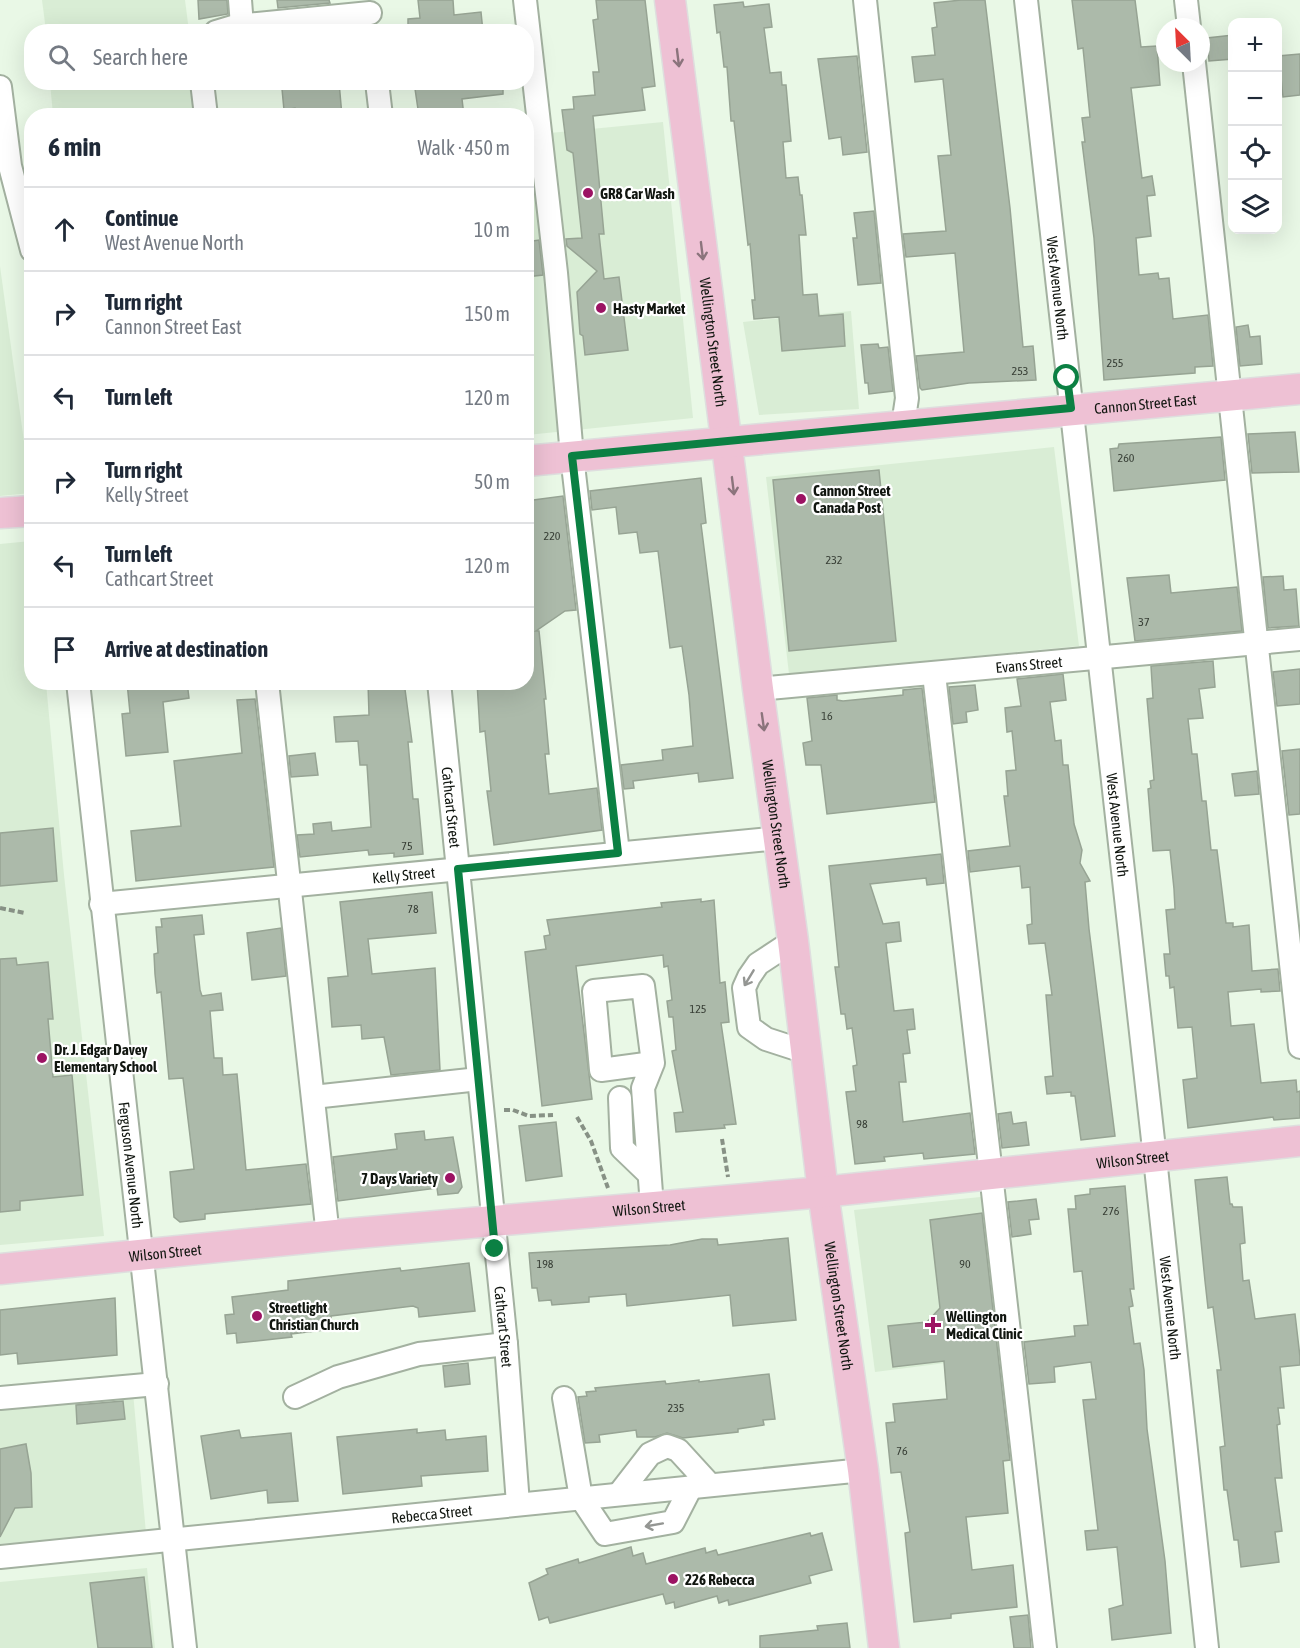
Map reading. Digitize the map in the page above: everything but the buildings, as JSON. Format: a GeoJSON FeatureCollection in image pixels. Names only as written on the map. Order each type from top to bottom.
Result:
{"type":"FeatureCollection","features":[{"type":"Feature","properties":{"kind":"main road","name":"Wellington Street North"},"geometry":{"type":"LineString","coordinates":[[670,0],[758,689],[793,941],[823,1192],[863,1470],[884,1648]]}},
{"type":"Feature","properties":{"kind":"main road","name":"Cannon Street East"},"geometry":{"type":"LineString","coordinates":[[534,460],[1071,408],[1300,389]]}},
{"type":"Feature","properties":{"kind":"main road"},"geometry":{"type":"LineString","coordinates":[[0,513],[24,512]]}},
{"type":"Feature","properties":{"kind":"main road","name":"Wilson Street"},"geometry":{"type":"LineString","coordinates":[[0,1269],[616,1209],[823,1192],[1300,1141]]}},
{"type":"Feature","properties":{"kind":"street"},"geometry":{"type":"LineString","coordinates":[[240,0],[242,24]]}},
{"type":"Feature","properties":{"kind":"street"},"geometry":{"type":"LineString","coordinates":[[525,0],[528,24]]}},
{"type":"Feature","properties":{"kind":"street"},"geometry":{"type":"LineString","coordinates":[[865,0],[907,398],[903,425]]}},
{"type":"Feature","properties":{"kind":"street","name":"West Avenue North"},"geometry":{"type":"LineString","coordinates":[[1026,0],[1155,1158],[1206,1648]]}},
{"type":"Feature","properties":{"kind":"street"},"geometry":{"type":"LineString","coordinates":[[1186,0],[1189,18]]}},
{"type":"Feature","properties":{"kind":"street"},"geometry":{"type":"LineString","coordinates":[[265,24],[370,15]]}},
{"type":"Feature","properties":{"kind":"street"},"geometry":{"type":"LineString","coordinates":[[1195,72],[1300,1047]]}},
{"type":"Feature","properties":{"kind":"street"},"geometry":{"type":"LineString","coordinates":[[534,79],[556,273],[572,456],[618,853]]}},
{"type":"Feature","properties":{"kind":"street"},"geometry":{"type":"LineString","coordinates":[[0,87],[5,167],[24,225]]}},
{"type":"Feature","properties":{"kind":"street"},"geometry":{"type":"LineString","coordinates":[[203,90],[205,108]]}},
{"type":"Feature","properties":{"kind":"street"},"geometry":{"type":"LineString","coordinates":[[378,90],[380,108]]}},
{"type":"Feature","properties":{"kind":"street","name":"Evans Street"},"geometry":{"type":"LineString","coordinates":[[758,689],[1300,639]]}},
{"type":"Feature","properties":{"kind":"street"},"geometry":{"type":"LineString","coordinates":[[934,674],[993,1174],[1045,1648]]}},
{"type":"Feature","properties":{"kind":"street","name":"Ferguson Avenue North"},"geometry":{"type":"LineString","coordinates":[[79,690],[101,904],[143,1256],[184,1648]]}},
{"type":"Feature","properties":{"kind":"street"},"geometry":{"type":"LineString","coordinates":[[268,690],[328,1236]]}},
{"type":"Feature","properties":{"kind":"street","name":"Cathcart Street"},"geometry":{"type":"LineString","coordinates":[[440,690],[506,1344],[518,1504]]}},
{"type":"Feature","properties":{"kind":"street","name":"Kelly Street"},"geometry":{"type":"LineString","coordinates":[[101,904],[779,838]]}},
{"type":"Feature","properties":{"kind":"street"},"geometry":{"type":"LineString","coordinates":[[793,941],[759,964],[744,988],[749,1027],[766,1039],[806,1052]]}},
{"type":"Feature","properties":{"kind":"street"},"geometry":{"type":"LineString","coordinates":[[652,1206],[643,1088],[653,1063]]}},
{"type":"Feature","properties":{"kind":"street"},"geometry":{"type":"LineString","coordinates":[[313,1097],[479,1079]]}},
{"type":"Feature","properties":{"kind":"street"},"geometry":{"type":"LineString","coordinates":[[620,1098],[622,1148],[650,1174]]}},
{"type":"Feature","properties":{"kind":"street"},"geometry":{"type":"LineString","coordinates":[[295,1397],[338,1377],[419,1354],[506,1344]]}},
{"type":"Feature","properties":{"kind":"street"},"geometry":{"type":"LineString","coordinates":[[0,1398],[157,1384]]}},
{"type":"Feature","properties":{"kind":"street"},"geometry":{"type":"LineString","coordinates":[[564,1398],[581,1498],[605,1534],[673,1522],[701,1486],[678,1450],[667,1446],[650,1454],[619,1494]]}},
{"type":"Feature","properties":{"kind":"street","name":"Rebecca Street"},"geometry":{"type":"LineString","coordinates":[[0,1557],[863,1470]]}},
{"type":"Feature","properties":{"kind":"path"},"geometry":{"type":"LineString","coordinates":[[0,908],[25,913]]}},
{"type":"Feature","properties":{"kind":"path"},"geometry":{"type":"LineString","coordinates":[[483,1111],[513,1110],[529,1116],[553,1115]]}},
{"type":"Feature","properties":{"kind":"path"},"geometry":{"type":"LineString","coordinates":[[577,1117],[591,1140],[616,1209]]}},
{"type":"Feature","properties":{"kind":"path"},"geometry":{"type":"LineString","coordinates":[[722,1139],[731,1200]]}},
{"type":"Feature","properties":{"kind":"shaded area"},"geometry":{"type":"Polygon","coordinates":[[[42,0],[185,0],[188,24],[45,24],[42,0]]]}},
{"type":"Feature","properties":{"kind":"shaded area"},"geometry":{"type":"Polygon","coordinates":[[[51,90],[198,90],[200,108],[52,108],[51,90]]]}},
{"type":"Feature","properties":{"kind":"shaded area"},"geometry":{"type":"Polygon","coordinates":[[[663,122],[693,418],[534,434],[534,194],[557,192],[550,133],[663,122]]]}},
{"type":"Feature","properties":{"kind":"shaded area"},"geometry":{"type":"Polygon","coordinates":[[[0,266],[24,442],[24,494],[0,496],[0,266]]]}},
{"type":"Feature","properties":{"kind":"shaded area"},"geometry":{"type":"Polygon","coordinates":[[[851,311],[859,409],[759,415],[743,322],[851,311]]]}},
{"type":"Feature","properties":{"kind":"shaded area"},"geometry":{"type":"Polygon","coordinates":[[[1054,447],[1079,646],[789,674],[766,477],[1054,447]]]}},
{"type":"Feature","properties":{"kind":"shaded area","name":"Dr. J. Edgar Davey Elementary School"},"geometry":{"type":"Polygon","coordinates":[[[24,542],[24,690],[47,690],[64,875],[104,1236],[0,1245],[0,544],[24,542]]]}},
{"type":"Feature","properties":{"kind":"shaded area"},"geometry":{"type":"Polygon","coordinates":[[[990,1196],[1008,1355],[875,1372],[854,1210],[990,1196]]]}},
{"type":"Feature","properties":{"kind":"shaded area"},"geometry":{"type":"Polygon","coordinates":[[[132,1382],[146,1533],[0,1544],[0,1395],[132,1382]]]}},
{"type":"Feature","properties":{"kind":"shaded area"},"geometry":{"type":"Polygon","coordinates":[[[147,1568],[155,1648],[0,1648],[0,1582],[147,1568]]]}},
{"type":"Feature","properties":{"kind":"place","name":"GR8 Car Wash"},"geometry":{"type":"Point","coordinates":[588,193]}},
{"type":"Feature","properties":{"kind":"place","name":"Hasty Market"},"geometry":{"type":"Point","coordinates":[601,308]}},
{"type":"Feature","properties":{"kind":"place","name":"Cannon Street Canada Post"},"geometry":{"type":"Point","coordinates":[801,499]}},
{"type":"Feature","properties":{"kind":"place","name":"Dr. J. Edgar Davey Elementary School"},"geometry":{"type":"Point","coordinates":[42,1058]}},
{"type":"Feature","properties":{"kind":"place","name":"7 Days Variety"},"geometry":{"type":"Point","coordinates":[450,1178]}},
{"type":"Feature","properties":{"kind":"place","name":"Streetlight Christian Church"},"geometry":{"type":"Point","coordinates":[257,1316]}},
{"type":"Feature","properties":{"kind":"place","name":"Wellington Medical Clinic"},"geometry":{"type":"Point","coordinates":[933,1325]}},
{"type":"Feature","properties":{"kind":"place","name":"226 Rebecca"},"geometry":{"type":"Point","coordinates":[673,1579]}},
{"type":"Feature","properties":{"kind":"route"},"geometry":{"type":"LineString","coordinates":[[495,1249],[458,869],[618,853],[572,456],[699,446],[1071,408],[1067,378]]}}]}
